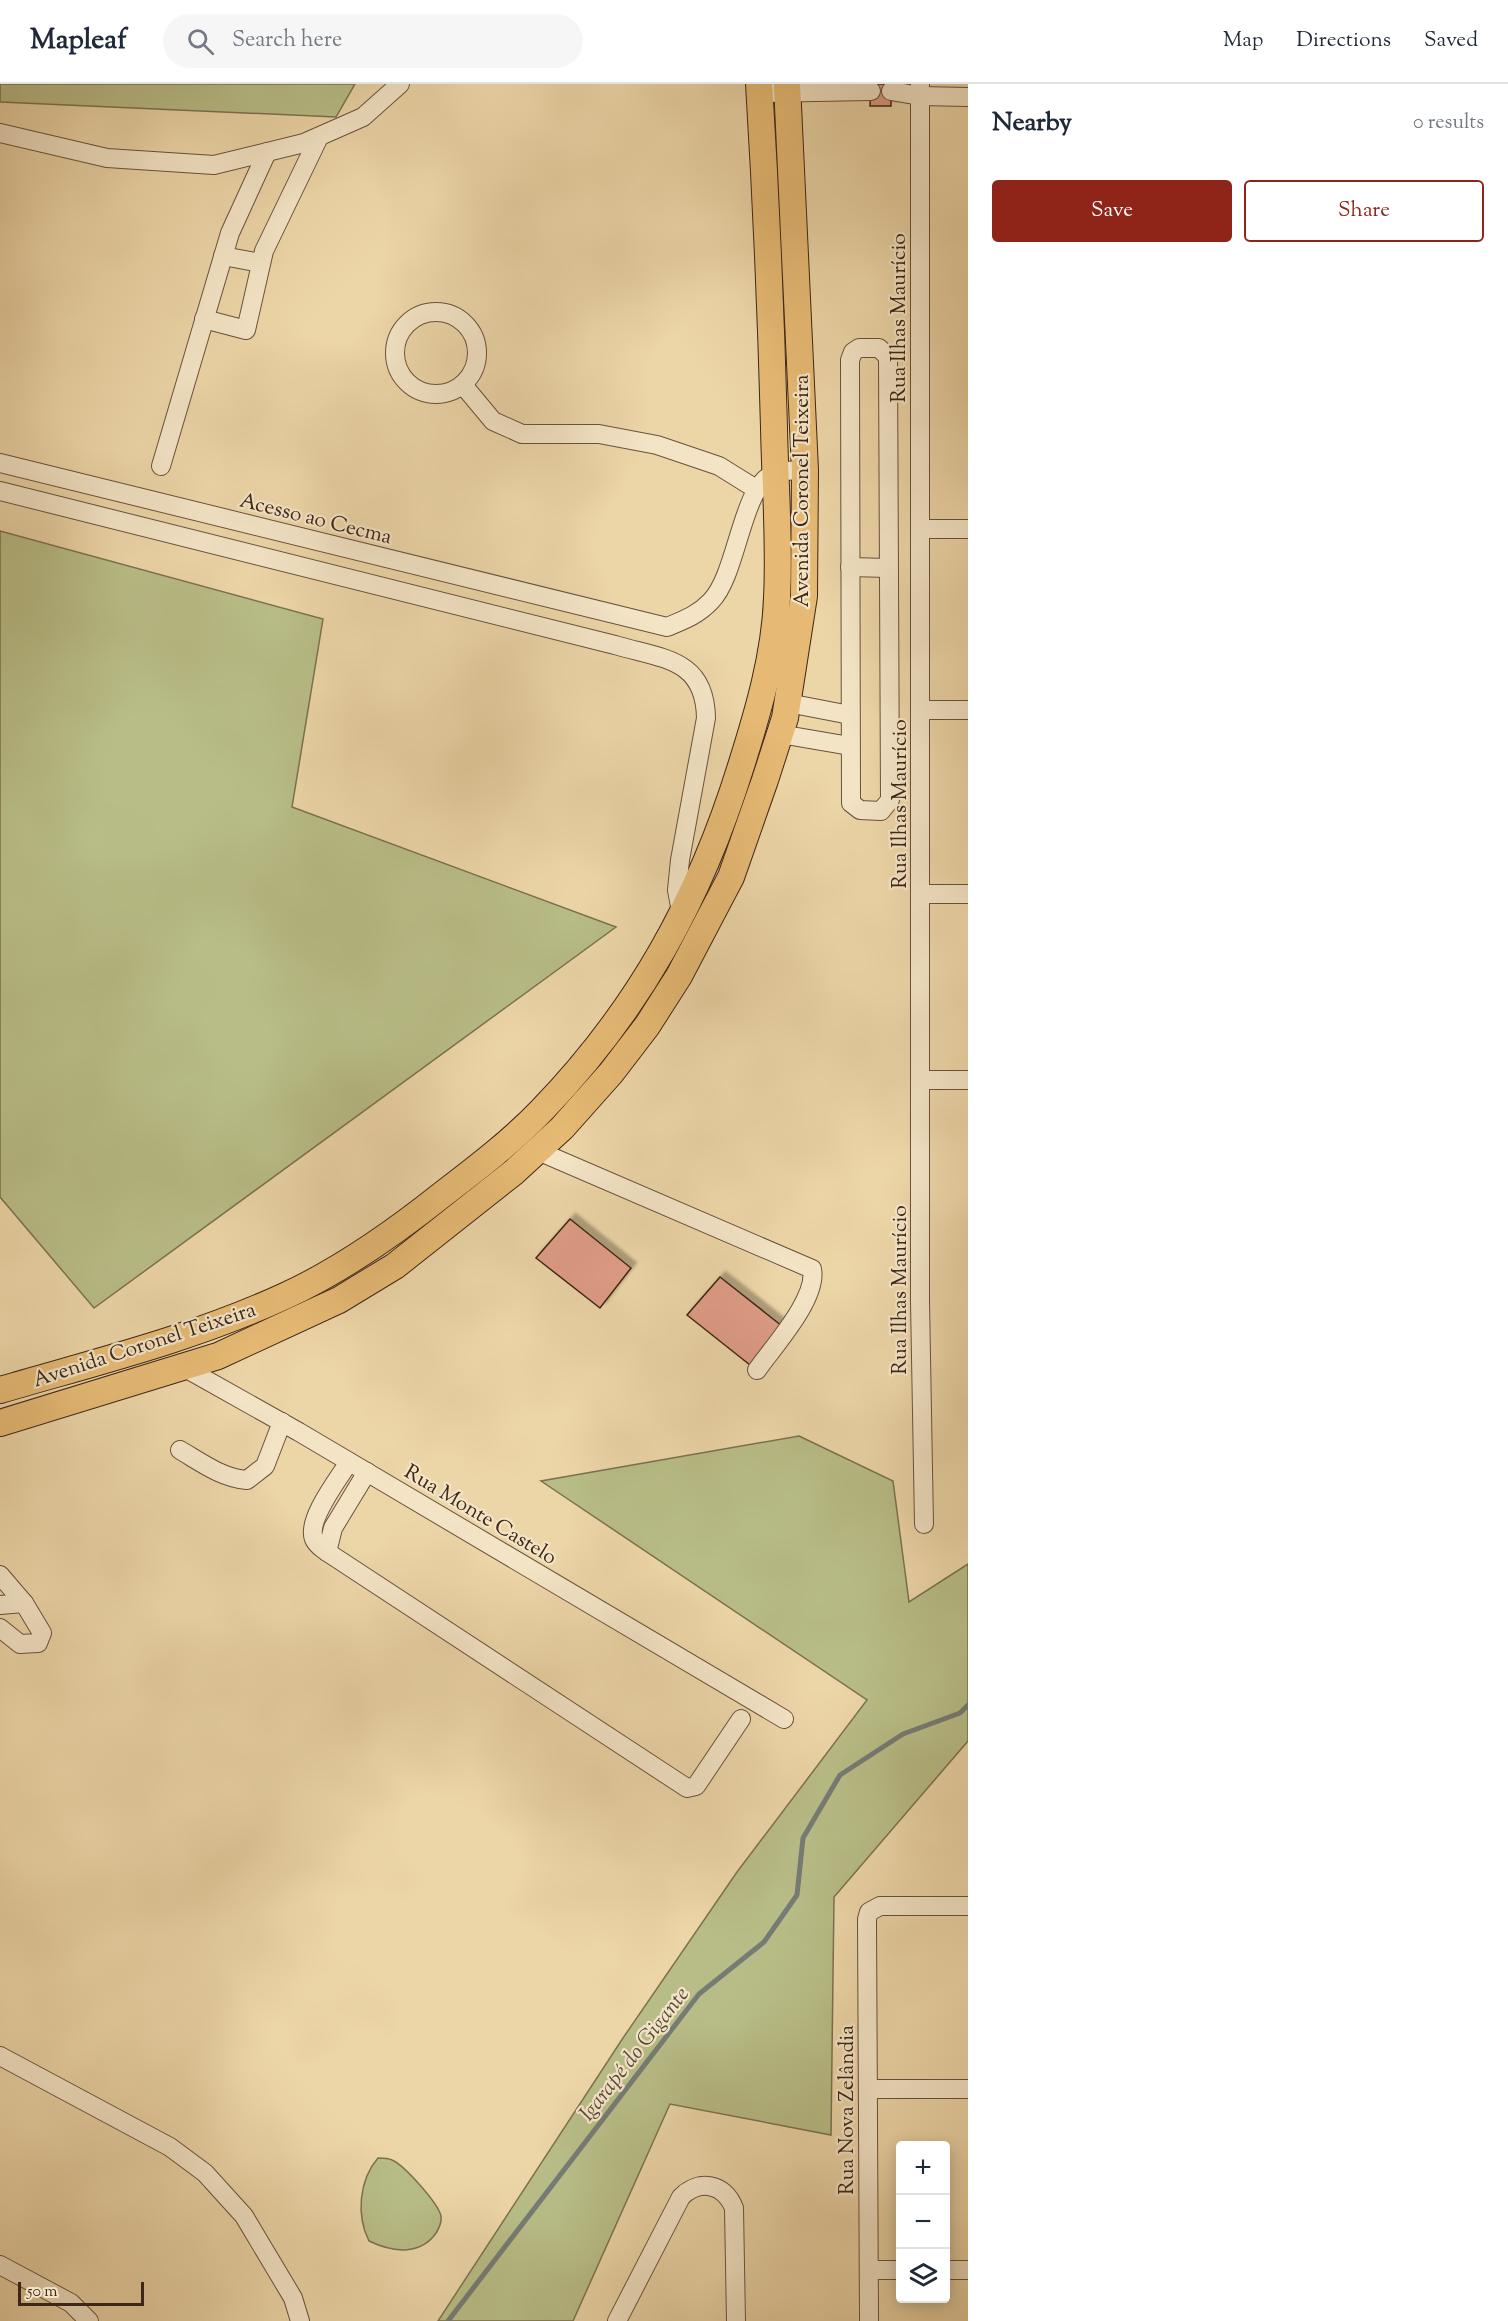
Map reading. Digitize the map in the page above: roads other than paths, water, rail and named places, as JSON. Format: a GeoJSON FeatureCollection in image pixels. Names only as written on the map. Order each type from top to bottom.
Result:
{"type":"FeatureCollection","features":[{"type":"Feature","properties":{"kind":"highway","name":"Avenida Coronel Teixeira"},"geometry":{"type":"LineString","coordinates":[[0,1390],[180,1337],[287,1295],[329,1273],[399,1228],[493,1155],[540,1112],[616,1022],[651,972],[682,917],[712,849],[758,711],[777,600],[768,211],[759,88]]}},
{"type":"Feature","properties":{"kind":"highway","name":"Avenida Coronel Teixeira"},"geometry":{"type":"LineString","coordinates":[[0,1423],[218,1356],[339,1300],[395,1266],[538,1151],[611,1073],[647,1026],[679,975],[731,877],[780,734],[788,703],[804,596],[805,470],[788,88]]}},
{"type":"Feature","properties":{"kind":"street"},"geometry":{"type":"LineString","coordinates":[[0,133],[108,158],[160,164],[214,165],[319,137],[363,117],[400,84]]}},
{"type":"Feature","properties":{"kind":"street"},"geometry":{"type":"LineString","coordinates":[[759,88],[870,91]]}},
{"type":"Feature","properties":{"kind":"street"},"geometry":{"type":"LineString","coordinates":[[891,91],[920,90],[968,97]]}},
{"type":"Feature","properties":{"kind":"street","name":"Rua Ilhas Maurício"},"geometry":{"type":"LineString","coordinates":[[920,90],[922,894],[920,1300],[924,1524]]}},
{"type":"Feature","properties":{"kind":"street"},"geometry":{"type":"LineString","coordinates":[[204,319],[246,330],[264,251],[319,137]]}},
{"type":"Feature","properties":{"kind":"street"},"geometry":{"type":"LineString","coordinates":[[161,466],[230,233],[267,152]]}},
{"type":"Feature","properties":{"kind":"street"},"geometry":{"type":"LineString","coordinates":[[223,256],[261,263]]}},
{"type":"Feature","properties":{"kind":"street"},"geometry":{"type":"LineString","coordinates":[[437,311],[452,314],[468,327],[477,346],[477,360],[472,374],[463,385],[452,392],[432,394],[414,388],[404,379],[395,355],[396,342],[411,320],[423,313],[437,311]]}},
{"type":"Feature","properties":{"kind":"street"},"geometry":{"type":"LineString","coordinates":[[859,348],[879,348],[888,357],[888,568],[891,800],[881,810],[860,810],[851,803],[850,746],[850,360],[853,352],[859,348]]}},
{"type":"Feature","properties":{"kind":"street"},"geometry":{"type":"LineString","coordinates":[[463,385],[492,421],[522,434],[599,434],[657,445],[719,466],[756,489]]}},
{"type":"Feature","properties":{"kind":"street","name":"Acesso ao Cecma"},"geometry":{"type":"LineString","coordinates":[[0,463],[668,627],[694,616],[712,600],[734,559],[739,535],[756,489],[775,472]]}},
{"type":"Feature","properties":{"kind":"street"},"geometry":{"type":"LineString","coordinates":[[775,472],[805,470]]}},
{"type":"Feature","properties":{"kind":"street"},"geometry":{"type":"LineString","coordinates":[[0,491],[615,645],[686,666],[701,686],[706,700],[706,717],[680,860],[677,890],[682,917]]}},
{"type":"Feature","properties":{"kind":"street"},"geometry":{"type":"LineString","coordinates":[[921,529],[968,530]]}},
{"type":"Feature","properties":{"kind":"street"},"geometry":{"type":"LineString","coordinates":[[850,567],[888,568]]}},
{"type":"Feature","properties":{"kind":"street"},"geometry":{"type":"LineString","coordinates":[[615,645],[621,617]]}},
{"type":"Feature","properties":{"kind":"street"},"geometry":{"type":"LineString","coordinates":[[788,703],[850,715]]}},
{"type":"Feature","properties":{"kind":"street"},"geometry":{"type":"LineString","coordinates":[[921,710],[968,710]]}},
{"type":"Feature","properties":{"kind":"street"},"geometry":{"type":"LineString","coordinates":[[780,734],[850,746]]}},
{"type":"Feature","properties":{"kind":"street"},"geometry":{"type":"LineString","coordinates":[[922,894],[968,894]]}},
{"type":"Feature","properties":{"kind":"street"},"geometry":{"type":"LineString","coordinates":[[921,1080],[968,1080]]}},
{"type":"Feature","properties":{"kind":"street"},"geometry":{"type":"LineString","coordinates":[[538,1151],[812,1269],[814,1278],[801,1309],[757,1370]]}},
{"type":"Feature","properties":{"kind":"street","name":"Rua Monte Castelo"},"geometry":{"type":"LineString","coordinates":[[185,1368],[282,1422],[784,1719]]}},
{"type":"Feature","properties":{"kind":"street"},"geometry":{"type":"LineString","coordinates":[[180,1450],[213,1470],[234,1479],[247,1480],[265,1466],[282,1422]]}},
{"type":"Feature","properties":{"kind":"street"},"geometry":{"type":"LineString","coordinates":[[349,1462],[315,1518],[312,1528],[314,1538],[327,1552],[687,1788],[696,1786],[741,1719]]}},
{"type":"Feature","properties":{"kind":"street"},"geometry":{"type":"LineString","coordinates":[[327,1552],[333,1528],[367,1472]]}},
{"type":"Feature","properties":{"kind":"street"},"geometry":{"type":"LineString","coordinates":[[0,1575],[24,1603],[42,1633],[38,1643],[20,1644],[0,1628]]}},
{"type":"Feature","properties":{"kind":"street"},"geometry":{"type":"LineString","coordinates":[[0,1605],[24,1603]]}},
{"type":"Feature","properties":{"kind":"street","name":"Rua Nova Zelândia"},"geometry":{"type":"LineString","coordinates":[[869,2321],[867,1918],[869,1912],[880,1906],[968,1906]]}},
{"type":"Feature","properties":{"kind":"street"},"geometry":{"type":"LineString","coordinates":[[0,2056],[170,2147],[205,2173],[244,2217],[293,2298],[300,2321]]}},
{"type":"Feature","properties":{"kind":"street"},"geometry":{"type":"LineString","coordinates":[[869,2089],[968,2090]]}},
{"type":"Feature","properties":{"kind":"street"},"geometry":{"type":"LineString","coordinates":[[617,2321],[681,2197],[692,2188],[706,2185],[727,2194],[734,2208],[736,2321]]}},
{"type":"Feature","properties":{"kind":"street"},"geometry":{"type":"LineString","coordinates":[[0,2265],[65,2299],[89,2321]]}},
{"type":"Feature","properties":{"kind":"street"},"geometry":{"type":"LineString","coordinates":[[869,2270],[896,2270]]}},
{"type":"Feature","properties":{"kind":"street"},"geometry":{"type":"LineString","coordinates":[[950,2270],[968,2270]]}},
{"type":"Feature","properties":{"kind":"waterway","name":"Igarapé do Gigante"},"geometry":{"type":"LineString","coordinates":[[448,2321],[699,1994],[764,1942],[797,1895],[803,1838],[840,1775],[903,1734],[960,1713],[968,1705]]}}]}
